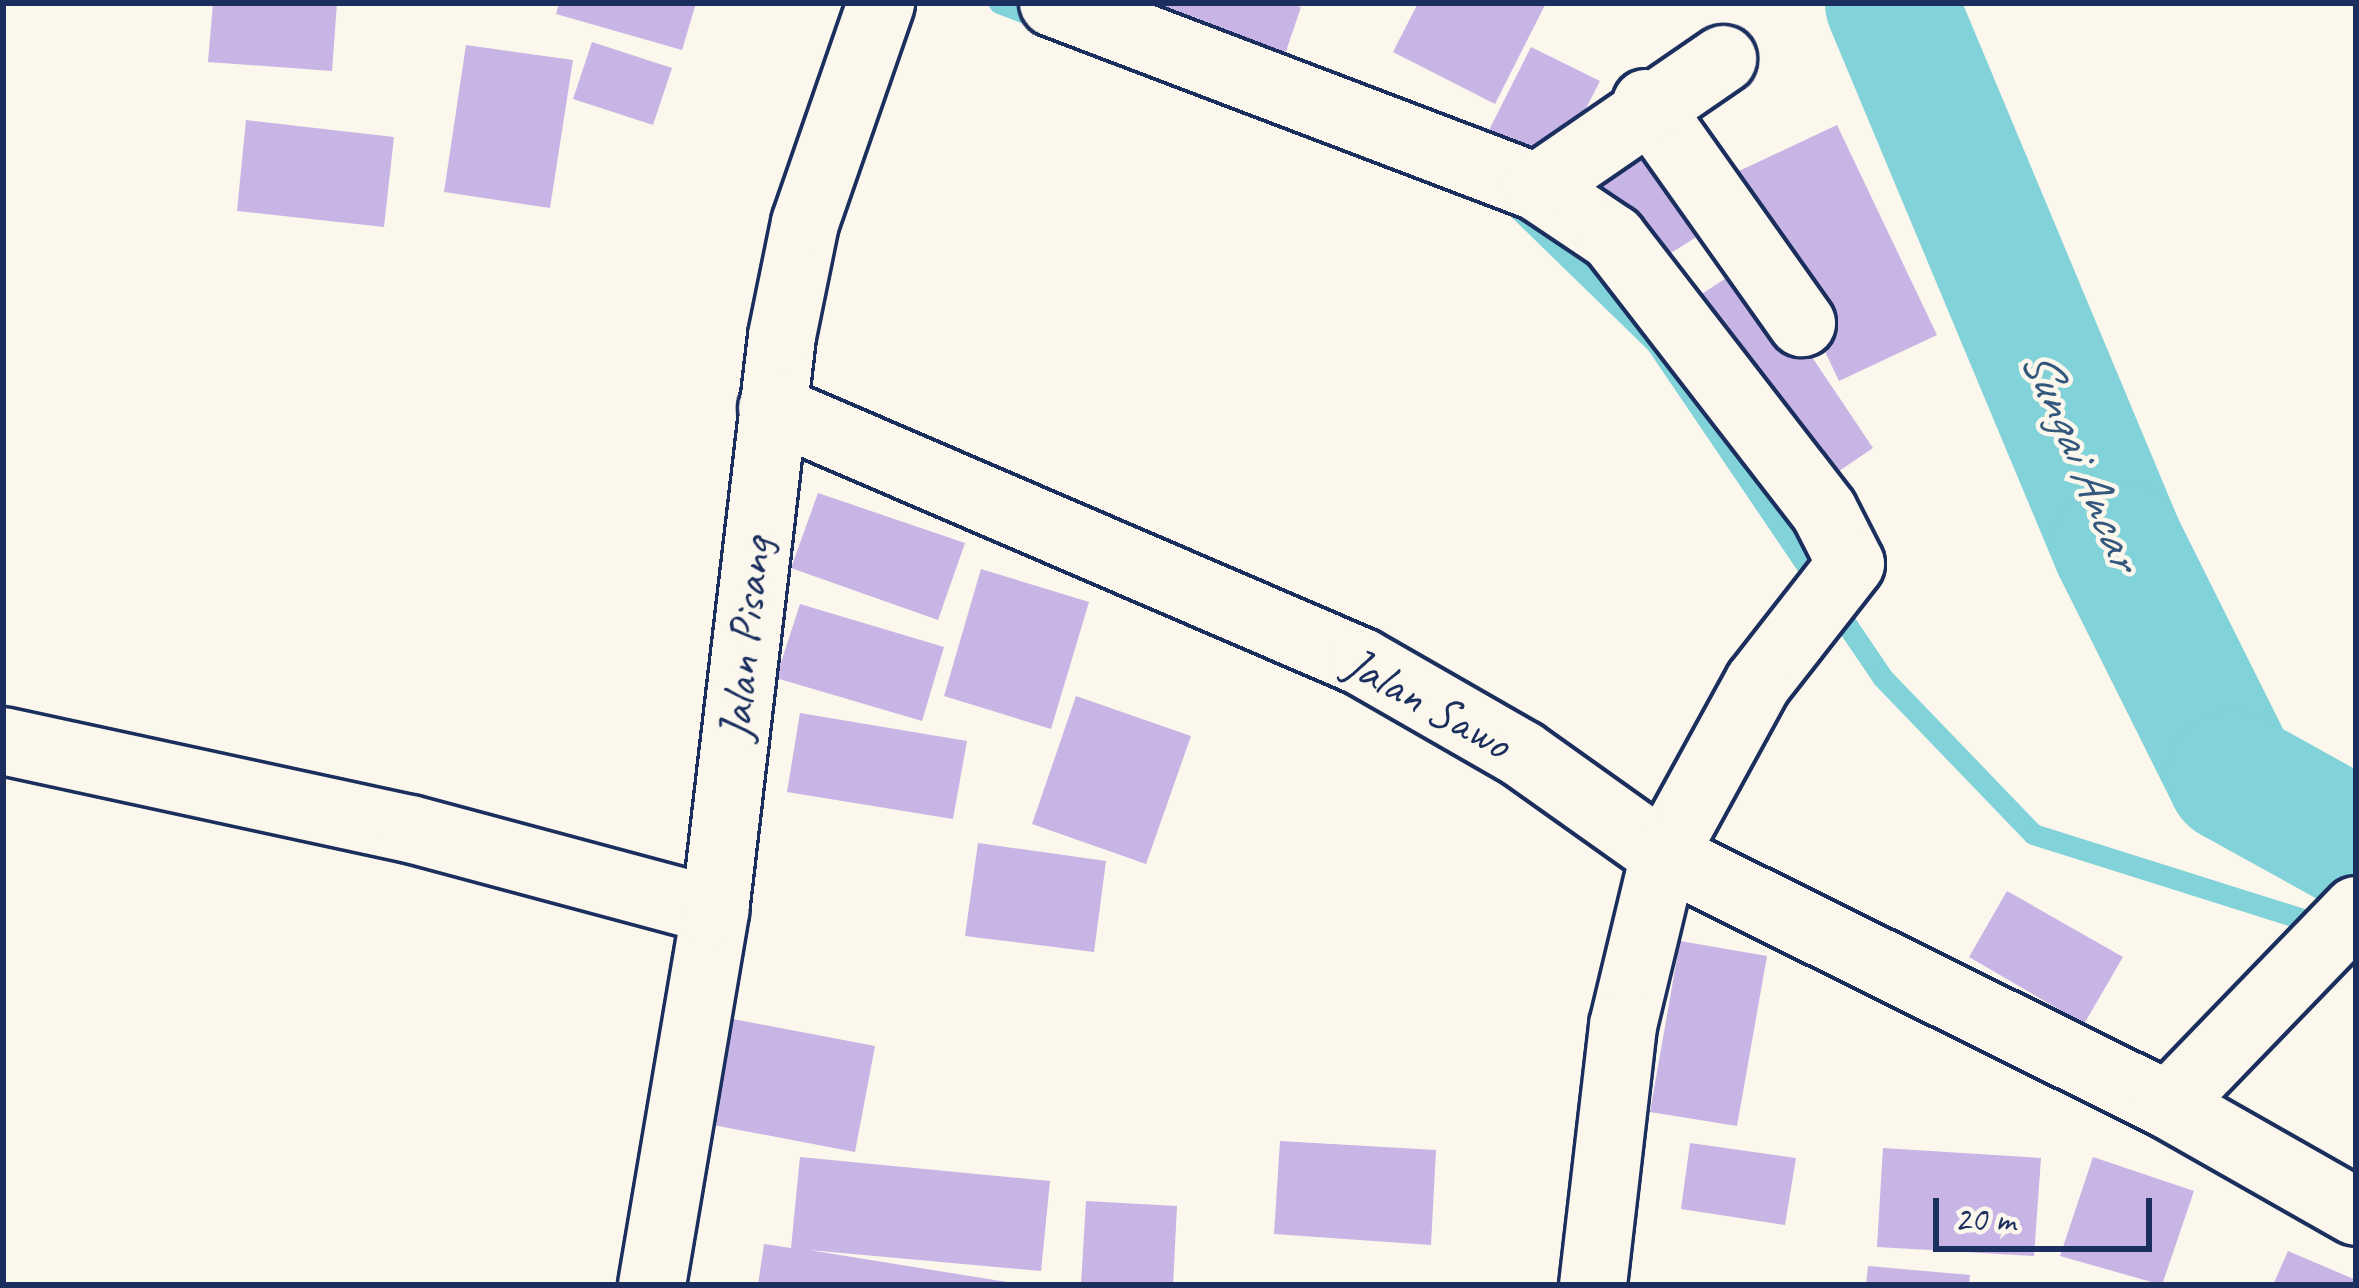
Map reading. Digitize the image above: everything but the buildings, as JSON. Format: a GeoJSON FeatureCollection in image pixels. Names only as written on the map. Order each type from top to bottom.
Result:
{"type":"FeatureCollection","features":[{"type":"Feature","properties":{"kind":"street"},"geometry":{"type":"LineString","coordinates":[[1053,3],[1537,188],[1613,238],[1710,357],[1845,543],[1848,578],[1784,649],[1664,855],[1623,1026],[1593,1285]]}},
{"type":"Feature","properties":{"kind":"street","name":"Jalan Pisang"},"geometry":{"type":"LineString","coordinates":[[652,1285],[715,911],[772,408],[805,223],[881,4]]}},
{"type":"Feature","properties":{"kind":"street"},"geometry":{"type":"LineString","coordinates":[[1537,188],[1646,103],[1723,58]]}},
{"type":"Feature","properties":{"kind":"street"},"geometry":{"type":"LineString","coordinates":[[1646,103],[1802,323]]}},
{"type":"Feature","properties":{"kind":"street","name":"Jalan Sawo"},"geometry":{"type":"LineString","coordinates":[[772,408],[1362,662],[1522,754],[1664,855],[2168,1105],[2356,1212]]}},
{"type":"Feature","properties":{"kind":"street"},"geometry":{"type":"LineString","coordinates":[[3,741],[410,829],[715,911]]}},
{"type":"Feature","properties":{"kind":"street"},"geometry":{"type":"LineString","coordinates":[[2168,1105],[2356,910]]}},
{"type":"Feature","properties":{"kind":"waterway"},"geometry":{"type":"LineString","coordinates":[[999,3],[1049,22]]}},
{"type":"Feature","properties":{"kind":"waterway","name":"Sungai Ancar"},"geometry":{"type":"LineString","coordinates":[[1891,3],[2118,546],[2233,777],[2356,845]]}},
{"type":"Feature","properties":{"kind":"waterway"},"geometry":{"type":"LineString","coordinates":[[1513,204],[1656,343],[1882,677],[2033,834],[2325,926]]}}]}
